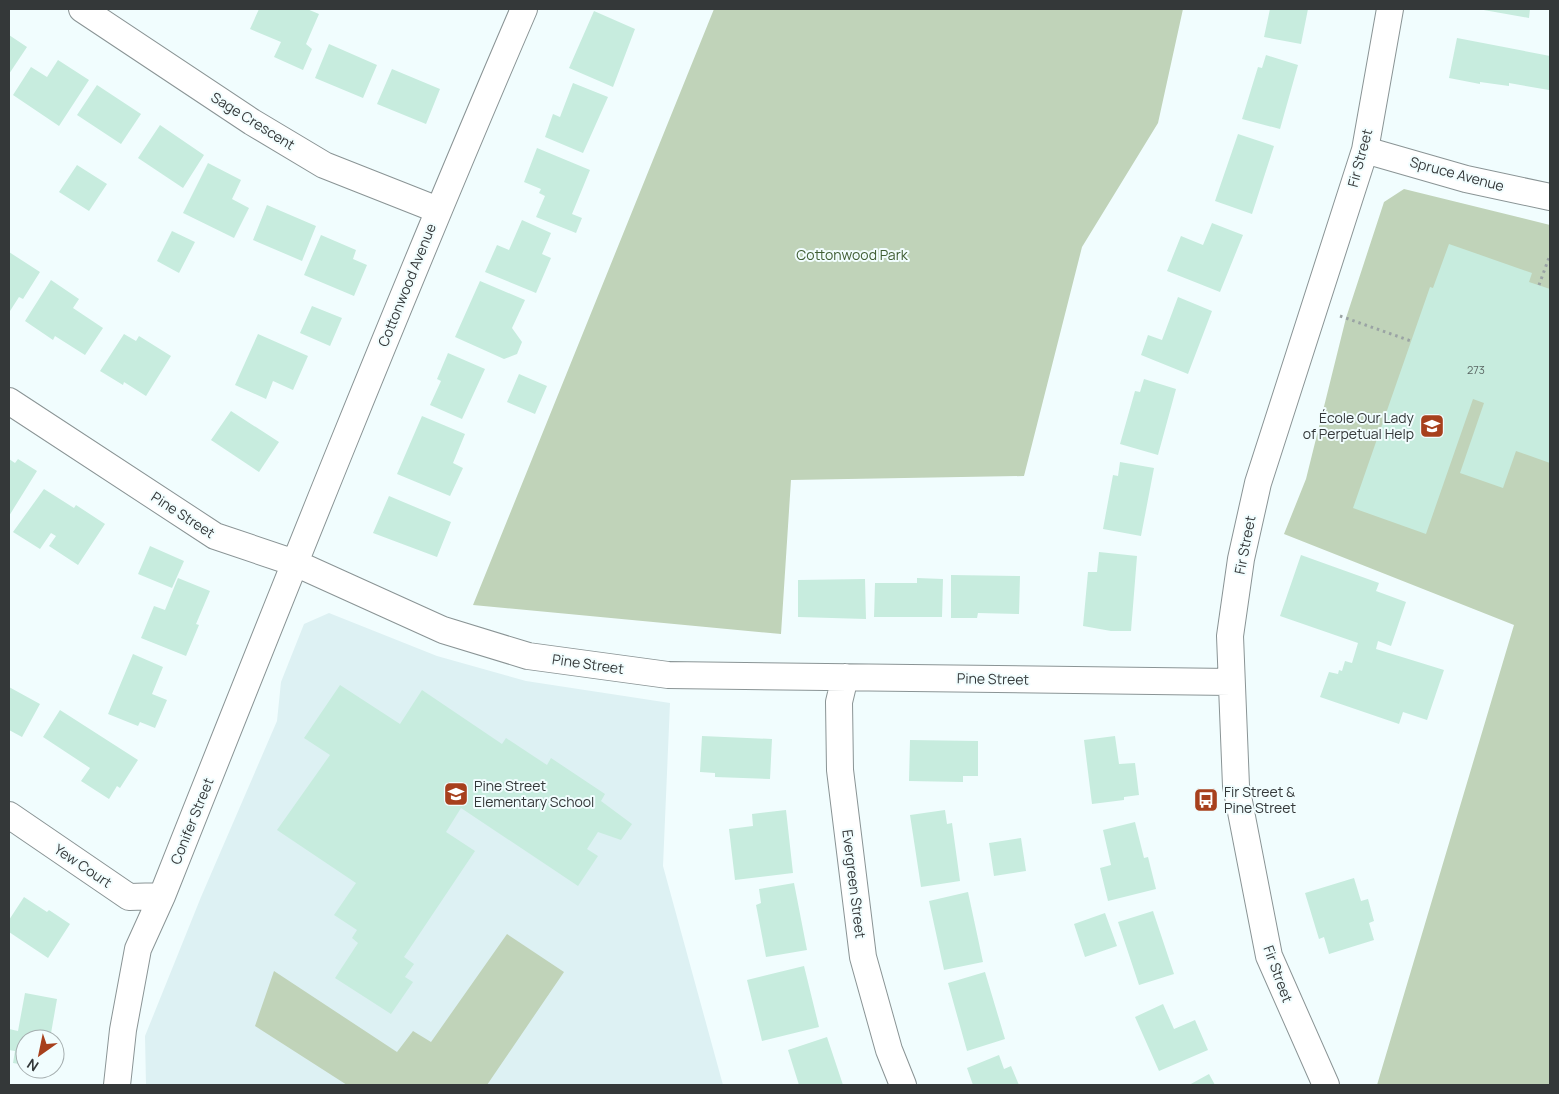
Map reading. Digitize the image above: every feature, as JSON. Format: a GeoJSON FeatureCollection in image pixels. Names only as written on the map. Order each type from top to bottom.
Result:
{"type":"FeatureCollection","features":[{"type":"Feature","properties":{"kind":"street","name":"Sage Crescent"},"geometry":{"type":"LineString","coordinates":[[82,9],[252,122],[324,165],[438,210]]}},
{"type":"Feature","properties":{"kind":"street","name":"Cottonwood Avenue"},"geometry":{"type":"LineString","coordinates":[[294,563],[438,210],[524,9]]}},
{"type":"Feature","properties":{"kind":"street","name":"Fir Street"},"geometry":{"type":"LineString","coordinates":[[1326,1085],[1269,956],[1236,786],[1230,636],[1241,559],[1258,483],[1365,150],[1390,9]]}},
{"type":"Feature","properties":{"kind":"street","name":"Spruce Avenue"},"geometry":{"type":"LineString","coordinates":[[1365,150],[1466,179],[1550,197]]}},
{"type":"Feature","properties":{"kind":"street","name":"Pine Street"},"geometry":{"type":"LineString","coordinates":[[9,401],[215,536],[294,563],[443,630],[528,656],[668,676],[1231,682]]}},
{"type":"Feature","properties":{"kind":"street","name":"Conifer Street"},"geometry":{"type":"LineString","coordinates":[[117,1085],[123,1030],[138,949],[162,896],[294,563]]}},
{"type":"Feature","properties":{"kind":"street","name":"Evergreen Street"},"geometry":{"type":"LineString","coordinates":[[845,677],[839,702],[840,770],[863,957],[890,1050],[903,1085]]}},
{"type":"Feature","properties":{"kind":"street","name":"Yew Court"},"geometry":{"type":"LineString","coordinates":[[9,815],[129,898],[162,896]]}},
{"type":"Feature","properties":{"kind":"path"},"geometry":{"type":"LineString","coordinates":[[1540,285],[1550,255]]}},
{"type":"Feature","properties":{"kind":"path"},"geometry":{"type":"LineString","coordinates":[[1340,316],[1411,341]]}},
{"type":"Feature","properties":{"kind":"shaded area","name":"Pine Street Elementary School"},"geometry":{"type":"Polygon","coordinates":[[[329,613],[437,656],[526,681],[670,703],[663,866],[723,1085],[146,1085],[145,1036],[201,897],[277,721],[281,682],[304,624],[329,613]]]}},
{"type":"Feature","properties":{"kind":"green space","name":"Cottonwood Park"},"geometry":{"type":"Polygon","coordinates":[[[714,9],[1183,9],[1158,123],[1082,247],[1024,476],[791,480],[781,634],[473,605],[714,9]]]}},
{"type":"Feature","properties":{"kind":"green space","name":"École Our Lady of Perpetual Help"},"geometry":{"type":"Polygon","coordinates":[[[1404,189],[1550,225],[1550,1085],[1377,1085],[1514,625],[1284,534],[1306,479],[1346,318],[1384,202],[1404,189]]]}},
{"type":"Feature","properties":{"kind":"green space"},"geometry":{"type":"Polygon","coordinates":[[[507,934],[564,972],[487,1085],[347,1085],[255,1026],[274,971],[397,1052],[413,1031],[431,1042],[507,934]]]}},
{"type":"Feature","properties":{"kind":"building"},"geometry":{"type":"Polygon","coordinates":[[[259,9],[307,9],[319,14],[306,44],[312,49],[303,70],[274,57],[281,42],[250,29],[259,9]]]}},
{"type":"Feature","properties":{"kind":"building"},"geometry":{"type":"Polygon","coordinates":[[[1270,9],[1308,9],[1301,44],[1264,37],[1270,9]]]}},
{"type":"Feature","properties":{"kind":"building"},"geometry":{"type":"Polygon","coordinates":[[[1478,9],[1530,9],[1529,18],[1478,9]]]}},
{"type":"Feature","properties":{"kind":"building"},"geometry":{"type":"Polygon","coordinates":[[[594,11],[635,29],[613,87],[569,68],[594,11]]]}},
{"type":"Feature","properties":{"kind":"building"},"geometry":{"type":"Polygon","coordinates":[[[9,35],[27,47],[9,74],[9,35]]]}},
{"type":"Feature","properties":{"kind":"building"},"geometry":{"type":"Polygon","coordinates":[[[1457,38],[1550,56],[1549,90],[1509,83],[1509,86],[1480,82],[1480,84],[1449,78],[1457,38]]]}},
{"type":"Feature","properties":{"kind":"building"},"geometry":{"type":"Polygon","coordinates":[[[329,44],[377,65],[363,98],[315,78],[329,44]]]}},
{"type":"Feature","properties":{"kind":"building"},"geometry":{"type":"Polygon","coordinates":[[[1266,55],[1298,65],[1280,129],[1242,119],[1258,67],[1262,68],[1266,55]]]}},
{"type":"Feature","properties":{"kind":"building"},"geometry":{"type":"Polygon","coordinates":[[[58,60],[89,80],[59,126],[13,95],[31,67],[47,77],[58,60]]]}},
{"type":"Feature","properties":{"kind":"building"},"geometry":{"type":"Polygon","coordinates":[[[392,69],[440,89],[426,124],[377,104],[392,69]]]}},
{"type":"Feature","properties":{"kind":"building"},"geometry":{"type":"Polygon","coordinates":[[[573,83],[608,97],[583,153],[545,137],[553,114],[560,117],[573,83]]]}},
{"type":"Feature","properties":{"kind":"building"},"geometry":{"type":"Polygon","coordinates":[[[97,85],[141,114],[121,144],[77,115],[97,85]]]}},
{"type":"Feature","properties":{"kind":"building"},"geometry":{"type":"Polygon","coordinates":[[[160,125],[204,155],[183,188],[138,158],[160,125]]]}},
{"type":"Feature","properties":{"kind":"building"},"geometry":{"type":"Polygon","coordinates":[[[1238,134],[1274,146],[1252,214],[1215,201],[1238,134]]]}},
{"type":"Feature","properties":{"kind":"building"},"geometry":{"type":"Polygon","coordinates":[[[537,148],[590,170],[572,214],[582,218],[576,233],[536,217],[545,196],[539,193],[541,189],[524,182],[537,148]]]}},
{"type":"Feature","properties":{"kind":"building"},"geometry":{"type":"Polygon","coordinates":[[[208,163],[241,180],[232,199],[249,208],[234,238],[183,213],[208,163]]]}},
{"type":"Feature","properties":{"kind":"building"},"geometry":{"type":"Polygon","coordinates":[[[77,165],[107,184],[89,211],[59,192],[77,165]]]}},
{"type":"Feature","properties":{"kind":"building"},"geometry":{"type":"Polygon","coordinates":[[[267,205],[316,226],[302,261],[253,240],[267,205]]]}},
{"type":"Feature","properties":{"kind":"building"},"geometry":{"type":"Polygon","coordinates":[[[522,220],[551,233],[542,254],[551,258],[536,293],[485,272],[497,245],[509,250],[522,220]]]}},
{"type":"Feature","properties":{"kind":"building"},"geometry":{"type":"Polygon","coordinates":[[[1212,223],[1243,235],[1220,292],[1167,271],[1181,236],[1203,245],[1212,223]]]}},
{"type":"Feature","properties":{"kind":"building"},"geometry":{"type":"Polygon","coordinates":[[[172,231],[195,242],[179,273],[157,261],[172,231]]]}},
{"type":"Feature","properties":{"kind":"building"},"geometry":{"type":"Polygon","coordinates":[[[321,235],[356,250],[353,259],[367,265],[354,296],[304,275],[321,235]]]}},
{"type":"Feature","properties":{"kind":"building","name":"École Our Lady of Perpetual Help"},"geometry":{"type":"Polygon","coordinates":[[[1449,244],[1532,273],[1529,282],[1550,289],[1550,463],[1516,451],[1503,488],[1460,473],[1484,403],[1473,399],[1426,534],[1353,508],[1430,287],[1433,288],[1449,244]]]}},
{"type":"Feature","properties":{"kind":"building"},"geometry":{"type":"Polygon","coordinates":[[[9,252],[40,272],[23,299],[19,297],[10,311],[9,252]]]}},
{"type":"Feature","properties":{"kind":"building"},"geometry":{"type":"Polygon","coordinates":[[[51,280],[79,299],[73,308],[103,328],[85,355],[55,336],[53,340],[25,321],[51,280]]]}},
{"type":"Feature","properties":{"kind":"building"},"geometry":{"type":"Polygon","coordinates":[[[480,281],[525,300],[512,328],[522,342],[517,354],[504,359],[455,337],[480,281]]]}},
{"type":"Feature","properties":{"kind":"building"},"geometry":{"type":"Polygon","coordinates":[[[1178,297],[1212,311],[1188,374],[1141,355],[1148,335],[1162,340],[1178,297]]]}},
{"type":"Feature","properties":{"kind":"building"},"geometry":{"type":"Polygon","coordinates":[[[312,306],[342,318],[330,346],[300,333],[312,306]]]}},
{"type":"Feature","properties":{"kind":"building"},"geometry":{"type":"Polygon","coordinates":[[[124,334],[136,341],[139,336],[171,356],[146,396],[124,382],[123,385],[100,371],[124,334]]]}},
{"type":"Feature","properties":{"kind":"building"},"geometry":{"type":"Polygon","coordinates":[[[258,334],[308,356],[293,390],[273,381],[266,399],[235,385],[258,334]]]}},
{"type":"Feature","properties":{"kind":"building"},"geometry":{"type":"Polygon","coordinates":[[[448,353],[485,369],[462,419],[430,405],[441,381],[437,379],[448,353]]]}},
{"type":"Feature","properties":{"kind":"building"},"geometry":{"type":"Polygon","coordinates":[[[519,374],[547,386],[535,414],[507,402],[519,374]]]}},
{"type":"Feature","properties":{"kind":"building"},"geometry":{"type":"Polygon","coordinates":[[[1144,379],[1176,389],[1158,455],[1120,444],[1135,391],[1140,392],[1144,379]]]}},
{"type":"Feature","properties":{"kind":"building"},"geometry":{"type":"Polygon","coordinates":[[[231,411],[279,442],[259,472],[211,440],[231,411]]]}},
{"type":"Feature","properties":{"kind":"building"},"geometry":{"type":"Polygon","coordinates":[[[422,416],[465,434],[453,463],[463,468],[450,496],[397,474],[422,416]]]}},
{"type":"Feature","properties":{"kind":"building"},"geometry":{"type":"Polygon","coordinates":[[[9,459],[15,463],[18,459],[37,471],[9,516],[9,459]]]}},
{"type":"Feature","properties":{"kind":"building"},"geometry":{"type":"Polygon","coordinates":[[[1120,462],[1154,468],[1141,536],[1103,529],[1113,475],[1118,476],[1120,462]]]}},
{"type":"Feature","properties":{"kind":"building"},"geometry":{"type":"Polygon","coordinates":[[[44,489],[74,508],[76,505],[105,524],[78,565],[49,546],[56,536],[51,533],[40,549],[13,532],[44,489]]]}},
{"type":"Feature","properties":{"kind":"building"},"geometry":{"type":"Polygon","coordinates":[[[389,496],[451,522],[437,557],[373,533],[389,496]]]}},
{"type":"Feature","properties":{"kind":"building"},"geometry":{"type":"Polygon","coordinates":[[[150,546],[184,561],[172,588],[138,574],[150,546]]]}},
{"type":"Feature","properties":{"kind":"building"},"geometry":{"type":"Polygon","coordinates":[[[1099,552],[1137,556],[1131,631],[1111,631],[1083,626],[1088,572],[1097,572],[1099,552]]]}},
{"type":"Feature","properties":{"kind":"building"},"geometry":{"type":"Polygon","coordinates":[[[1301,555],[1379,583],[1376,591],[1406,602],[1391,646],[1378,641],[1376,649],[1444,670],[1427,720],[1403,712],[1399,724],[1320,697],[1329,672],[1338,674],[1339,670],[1342,671],[1345,661],[1352,663],[1358,643],[1280,616],[1301,555]]]}},
{"type":"Feature","properties":{"kind":"building"},"geometry":{"type":"Polygon","coordinates":[[[951,575],[1020,576],[1019,614],[978,613],[977,618],[951,618],[951,575]]]}},
{"type":"Feature","properties":{"kind":"building"},"geometry":{"type":"Polygon","coordinates":[[[178,578],[210,591],[196,624],[199,625],[186,656],[141,638],[154,606],[165,610],[178,578]]]}},
{"type":"Feature","properties":{"kind":"building"},"geometry":{"type":"Polygon","coordinates":[[[917,578],[943,579],[942,617],[874,617],[875,583],[917,583],[917,578]]]}},
{"type":"Feature","properties":{"kind":"building"},"geometry":{"type":"Polygon","coordinates":[[[865,579],[866,619],[798,617],[798,580],[865,579]]]}},
{"type":"Feature","properties":{"kind":"building"},"geometry":{"type":"Polygon","coordinates":[[[133,654],[163,667],[152,694],[167,700],[155,728],[140,722],[138,726],[108,714],[133,654]]]}},
{"type":"Feature","properties":{"kind":"building"},"geometry":{"type":"Polygon","coordinates":[[[340,685],[400,724],[422,690],[502,744],[506,738],[547,765],[551,758],[605,794],[601,801],[632,824],[621,840],[598,832],[587,849],[598,856],[578,886],[461,808],[446,832],[475,851],[404,957],[414,964],[405,977],[413,982],[391,1014],[335,978],[358,943],[352,938],[357,930],[334,915],[356,883],[277,830],[330,755],[304,738],[340,685]]]}},
{"type":"Feature","properties":{"kind":"building"},"geometry":{"type":"Polygon","coordinates":[[[9,687],[40,704],[22,737],[9,730],[9,687]]]}},
{"type":"Feature","properties":{"kind":"building"},"geometry":{"type":"Polygon","coordinates":[[[60,710],[138,760],[120,788],[117,786],[109,799],[81,781],[90,768],[43,737],[60,710]]]}},
{"type":"Feature","properties":{"kind":"building"},"geometry":{"type":"Polygon","coordinates":[[[702,736],[772,739],[770,779],[715,777],[715,773],[700,772],[702,736]]]}},
{"type":"Feature","properties":{"kind":"building"},"geometry":{"type":"Polygon","coordinates":[[[1115,736],[1119,764],[1135,763],[1139,795],[1124,797],[1124,800],[1092,804],[1084,740],[1115,736]]]}},
{"type":"Feature","properties":{"kind":"building"},"geometry":{"type":"Polygon","coordinates":[[[910,740],[978,741],[978,776],[963,776],[963,782],[909,781],[910,740]]]}},
{"type":"Feature","properties":{"kind":"building"},"geometry":{"type":"Polygon","coordinates":[[[786,810],[793,873],[735,880],[729,829],[753,826],[752,814],[786,810]]]}},
{"type":"Feature","properties":{"kind":"building"},"geometry":{"type":"Polygon","coordinates":[[[945,810],[947,824],[952,823],[960,881],[921,887],[910,815],[945,810]]]}},
{"type":"Feature","properties":{"kind":"building"},"geometry":{"type":"Polygon","coordinates":[[[1135,822],[1144,858],[1148,857],[1156,889],[1108,901],[1100,868],[1111,865],[1103,830],[1135,822]]]}},
{"type":"Feature","properties":{"kind":"building"},"geometry":{"type":"Polygon","coordinates":[[[1021,838],[1026,871],[994,876],[989,843],[1021,838]]]}},
{"type":"Feature","properties":{"kind":"building"},"geometry":{"type":"Polygon","coordinates":[[[1354,878],[1361,901],[1368,899],[1374,921],[1369,923],[1374,940],[1329,954],[1324,937],[1319,939],[1305,893],[1354,878]]]}},
{"type":"Feature","properties":{"kind":"building"},"geometry":{"type":"Polygon","coordinates":[[[794,883],[807,950],[766,957],[756,905],[761,903],[759,889],[794,883]]]}},
{"type":"Feature","properties":{"kind":"building"},"geometry":{"type":"Polygon","coordinates":[[[968,892],[983,962],[944,970],[929,901],[968,892]]]}},
{"type":"Feature","properties":{"kind":"building"},"geometry":{"type":"Polygon","coordinates":[[[24,897],[70,924],[48,958],[9,932],[9,920],[24,897]]]}},
{"type":"Feature","properties":{"kind":"building"},"geometry":{"type":"Polygon","coordinates":[[[1153,911],[1174,974],[1139,985],[1118,922],[1153,911]]]}},
{"type":"Feature","properties":{"kind":"building"},"geometry":{"type":"Polygon","coordinates":[[[1105,913],[1117,946],[1085,957],[1074,924],[1105,913]]]}},
{"type":"Feature","properties":{"kind":"building"},"geometry":{"type":"Polygon","coordinates":[[[804,966],[819,1027],[762,1041],[747,980],[804,966]]]}},
{"type":"Feature","properties":{"kind":"building"},"geometry":{"type":"Polygon","coordinates":[[[985,972],[1005,1039],[967,1051],[948,983],[985,972]]]}},
{"type":"Feature","properties":{"kind":"building"},"geometry":{"type":"Polygon","coordinates":[[[25,993],[57,999],[52,1029],[18,1029],[25,993]]]}},
{"type":"Feature","properties":{"kind":"building"},"geometry":{"type":"Polygon","coordinates":[[[1163,1004],[1174,1029],[1195,1020],[1208,1050],[1159,1071],[1135,1017],[1163,1004]]]}},
{"type":"Feature","properties":{"kind":"building"},"geometry":{"type":"Polygon","coordinates":[[[9,1029],[15,1030],[15,1051],[9,1050],[9,1029]]]}},
{"type":"Feature","properties":{"kind":"building"},"geometry":{"type":"Polygon","coordinates":[[[827,1037],[843,1085],[799,1085],[788,1050],[827,1037]]]}},
{"type":"Feature","properties":{"kind":"building"},"geometry":{"type":"Polygon","coordinates":[[[999,1055],[1004,1069],[1011,1066],[1019,1085],[973,1085],[967,1068],[999,1055]]]}},
{"type":"Feature","properties":{"kind":"building"},"geometry":{"type":"Polygon","coordinates":[[[1209,1074],[1215,1085],[1189,1085],[1209,1074]]]}},
{"type":"Feature","properties":{"kind":"place","name":"École Our Lady of Perpetual Help"},"geometry":{"type":"Point","coordinates":[1432,426]}},
{"type":"Feature","properties":{"kind":"place","name":"Pine Street Elementary School"},"geometry":{"type":"Point","coordinates":[456,794]}},
{"type":"Feature","properties":{"kind":"place","name":"Fir Street & Pine Street"},"geometry":{"type":"Point","coordinates":[1206,800]}}]}
